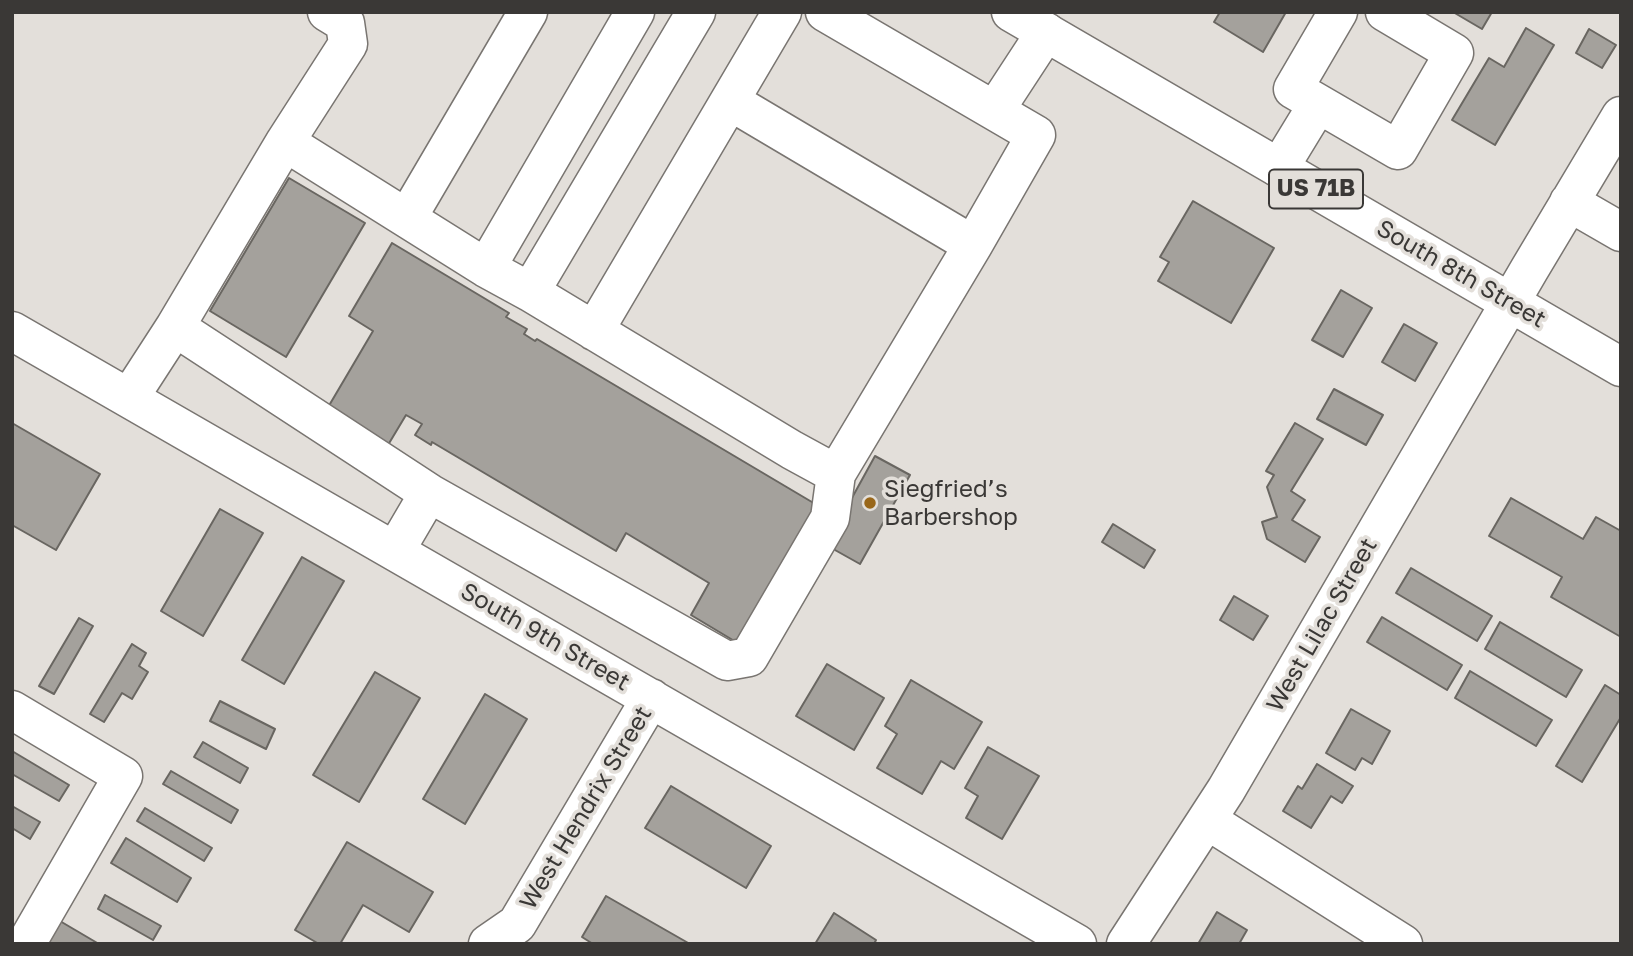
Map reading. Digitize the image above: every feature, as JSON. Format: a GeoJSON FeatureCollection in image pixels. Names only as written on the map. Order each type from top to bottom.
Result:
{"type":"FeatureCollection","features":[{"type":"Feature","properties":{"kind":"street"},"geometry":{"type":"LineString","coordinates":[[129,398],[348,44],[345,23],[327,12]]}},
{"type":"Feature","properties":{"kind":"street"},"geometry":{"type":"LineString","coordinates":[[407,218],[528,12]]}},
{"type":"Feature","properties":{"kind":"street"},"geometry":{"type":"LineString","coordinates":[[486,268],[635,12]]}},
{"type":"Feature","properties":{"kind":"street"},"geometry":{"type":"LineString","coordinates":[[530,292],[696,12]]}},
{"type":"Feature","properties":{"kind":"street"},"geometry":{"type":"LineString","coordinates":[[594,331],[782,12]]}},
{"type":"Feature","properties":{"kind":"street"},"geometry":{"type":"LineString","coordinates":[[175,327],[429,493],[727,661],[749,657],[830,518],[836,474],[1036,135],[825,12]]}},
{"type":"Feature","properties":{"kind":"street","name":"South 8th Street"},"geometry":{"type":"LineString","coordinates":[[1012,12],[1621,367]]}},
{"type":"Feature","properties":{"kind":"street"},"geometry":{"type":"LineString","coordinates":[[1338,12],[1293,89],[1398,150],[1454,53],[1385,12]]}},
{"type":"Feature","properties":{"kind":"street"},"geometry":{"type":"LineString","coordinates":[[995,110],[1046,33]]}},
{"type":"Feature","properties":{"kind":"street"},"geometry":{"type":"LineString","coordinates":[[730,101],[973,245]]}},
{"type":"Feature","properties":{"kind":"street"},"geometry":{"type":"LineString","coordinates":[[1279,168],[1318,104]]}},
{"type":"Feature","properties":{"kind":"street","name":"West Lilac Street"},"geometry":{"type":"LineString","coordinates":[[1126,944],[1254,742],[1621,116]]}},
{"type":"Feature","properties":{"kind":"street"},"geometry":{"type":"LineString","coordinates":[[285,142],[486,268],[836,474]]}},
{"type":"Feature","properties":{"kind":"street"},"geometry":{"type":"LineString","coordinates":[[1569,202],[1618,225]]}},
{"type":"Feature","properties":{"kind":"street","name":"South 9th Street"},"geometry":{"type":"LineString","coordinates":[[12,331],[1077,944]]}},
{"type":"Feature","properties":{"kind":"street"},"geometry":{"type":"LineString","coordinates":[[395,551],[429,493]]}},
{"type":"Feature","properties":{"kind":"street","name":"West Hendrix Street"},"geometry":{"type":"LineString","coordinates":[[488,944],[517,923],[651,698]]}},
{"type":"Feature","properties":{"kind":"street"},"geometry":{"type":"LineString","coordinates":[[12,710],[123,776],[26,944]]}},
{"type":"Feature","properties":{"kind":"street"},"geometry":{"type":"LineString","coordinates":[[1207,820],[1403,944]]}},
{"type":"Feature","properties":{"kind":"building"},"geometry":{"type":"Polygon","coordinates":[[[1220,12],[1286,12],[1263,52],[1214,22],[1220,12]]]}},
{"type":"Feature","properties":{"kind":"building"},"geometry":{"type":"Polygon","coordinates":[[[1453,12],[1492,12],[1482,29],[1453,12]]]}},
{"type":"Feature","properties":{"kind":"building"},"geometry":{"type":"Polygon","coordinates":[[[1526,28],[1554,45],[1495,145],[1452,120],[1489,58],[1504,67],[1526,28]]]}},
{"type":"Feature","properties":{"kind":"building"},"geometry":{"type":"Polygon","coordinates":[[[1589,29],[1616,45],[1602,68],[1576,53],[1589,29]]]}},
{"type":"Feature","properties":{"kind":"building"},"geometry":{"type":"Polygon","coordinates":[[[289,178],[365,223],[286,357],[210,311],[289,178]]]}},
{"type":"Feature","properties":{"kind":"building"},"geometry":{"type":"Polygon","coordinates":[[[1193,201],[1274,248],[1231,323],[1158,281],[1169,262],[1160,257],[1193,201]]]}},
{"type":"Feature","properties":{"kind":"building"},"geometry":{"type":"Polygon","coordinates":[[[392,243],[509,313],[506,317],[527,329],[524,334],[535,341],[537,339],[822,508],[741,645],[691,615],[709,583],[626,533],[616,551],[432,442],[431,445],[415,435],[422,424],[406,415],[388,445],[327,409],[373,331],[349,316],[392,243]]]}},
{"type":"Feature","properties":{"kind":"building"},"geometry":{"type":"Polygon","coordinates":[[[1341,290],[1372,308],[1343,357],[1312,340],[1341,290]]]}},
{"type":"Feature","properties":{"kind":"building"},"geometry":{"type":"Polygon","coordinates":[[[1404,324],[1437,343],[1415,381],[1382,362],[1404,324]]]}},
{"type":"Feature","properties":{"kind":"building"},"geometry":{"type":"Polygon","coordinates":[[[1334,389],[1383,415],[1366,445],[1317,419],[1334,389]]]}},
{"type":"Feature","properties":{"kind":"building"},"geometry":{"type":"Polygon","coordinates":[[[12,423],[100,474],[56,550],[12,525],[12,423]]]}},
{"type":"Feature","properties":{"kind":"building"},"geometry":{"type":"Polygon","coordinates":[[[1295,423],[1323,439],[1291,491],[1305,500],[1292,520],[1320,537],[1305,562],[1267,539],[1262,522],[1277,517],[1267,487],[1274,475],[1266,471],[1295,423]]]}},
{"type":"Feature","properties":{"kind":"building"},"geometry":{"type":"Polygon","coordinates":[[[875,456],[910,475],[860,564],[826,545],[875,456]]]}},
{"type":"Feature","properties":{"kind":"building"},"geometry":{"type":"Polygon","coordinates":[[[1511,498],[1583,539],[1596,517],[1621,531],[1621,637],[1551,597],[1562,577],[1489,536],[1511,498]]]}},
{"type":"Feature","properties":{"kind":"building"},"geometry":{"type":"Polygon","coordinates":[[[220,509],[263,533],[203,636],[161,611],[220,509]]]}},
{"type":"Feature","properties":{"kind":"building"},"geometry":{"type":"Polygon","coordinates":[[[1113,524],[1155,550],[1144,568],[1102,542],[1113,524]]]}},
{"type":"Feature","properties":{"kind":"building"},"geometry":{"type":"Polygon","coordinates":[[[302,557],[344,581],[284,684],[242,660],[302,557]]]}},
{"type":"Feature","properties":{"kind":"building"},"geometry":{"type":"Polygon","coordinates":[[[1411,568],[1492,616],[1477,641],[1396,593],[1411,568]]]}},
{"type":"Feature","properties":{"kind":"building"},"geometry":{"type":"Polygon","coordinates":[[[1234,596],[1268,616],[1253,640],[1220,620],[1234,596]]]}},
{"type":"Feature","properties":{"kind":"building"},"geometry":{"type":"Polygon","coordinates":[[[1382,617],[1462,665],[1447,690],[1367,642],[1382,617]]]}},
{"type":"Feature","properties":{"kind":"building"},"geometry":{"type":"Polygon","coordinates":[[[79,618],[93,626],[54,694],[39,686],[79,618]]]}},
{"type":"Feature","properties":{"kind":"building"},"geometry":{"type":"Polygon","coordinates":[[[1500,622],[1582,670],[1566,697],[1485,649],[1500,622]]]}},
{"type":"Feature","properties":{"kind":"building"},"geometry":{"type":"Polygon","coordinates":[[[132,644],[146,653],[139,666],[148,672],[132,699],[122,693],[104,722],[90,714],[132,644]]]}},
{"type":"Feature","properties":{"kind":"building"},"geometry":{"type":"Polygon","coordinates":[[[827,664],[884,698],[854,750],[796,716],[827,664]]]}},
{"type":"Feature","properties":{"kind":"building"},"geometry":{"type":"Polygon","coordinates":[[[1470,671],[1552,720],[1536,746],[1455,698],[1470,671]]]}},
{"type":"Feature","properties":{"kind":"building"},"geometry":{"type":"Polygon","coordinates":[[[375,672],[420,698],[359,802],[313,775],[375,672]]]}},
{"type":"Feature","properties":{"kind":"building"},"geometry":{"type":"Polygon","coordinates":[[[911,680],[982,722],[954,769],[941,761],[922,794],[877,768],[897,734],[885,726],[911,680]]]}},
{"type":"Feature","properties":{"kind":"building"},"geometry":{"type":"Polygon","coordinates":[[[1605,685],[1621,695],[1621,717],[1582,782],[1556,766],[1605,685]]]}},
{"type":"Feature","properties":{"kind":"building"},"geometry":{"type":"Polygon","coordinates":[[[485,694],[527,719],[465,824],[423,799],[485,694]]]}},
{"type":"Feature","properties":{"kind":"building"},"geometry":{"type":"Polygon","coordinates":[[[220,701],[275,729],[266,749],[210,721],[220,701]]]}},
{"type":"Feature","properties":{"kind":"building"},"geometry":{"type":"Polygon","coordinates":[[[1351,709],[1390,731],[1372,764],[1362,758],[1355,770],[1326,753],[1351,709]]]}},
{"type":"Feature","properties":{"kind":"building"},"geometry":{"type":"Polygon","coordinates":[[[203,742],[248,768],[240,783],[194,757],[203,742]]]}},
{"type":"Feature","properties":{"kind":"building"},"geometry":{"type":"Polygon","coordinates":[[[988,747],[1039,776],[1002,839],[966,818],[978,796],[965,788],[988,747]]]}},
{"type":"Feature","properties":{"kind":"building"},"geometry":{"type":"Polygon","coordinates":[[[12,751],[69,785],[59,801],[12,774],[12,751]]]}},
{"type":"Feature","properties":{"kind":"building"},"geometry":{"type":"Polygon","coordinates":[[[1317,764],[1353,786],[1342,803],[1331,796],[1311,828],[1283,811],[1298,786],[1302,789],[1317,764]]]}},
{"type":"Feature","properties":{"kind":"building"},"geometry":{"type":"Polygon","coordinates":[[[171,771],[238,810],[231,823],[163,784],[171,771]]]}},
{"type":"Feature","properties":{"kind":"building"},"geometry":{"type":"Polygon","coordinates":[[[671,786],[771,846],[746,888],[645,828],[671,786]]]}},
{"type":"Feature","properties":{"kind":"building"},"geometry":{"type":"Polygon","coordinates":[[[12,806],[40,822],[30,839],[12,828],[12,806]]]}},
{"type":"Feature","properties":{"kind":"building"},"geometry":{"type":"Polygon","coordinates":[[[145,808],[212,848],[204,861],[137,821],[145,808]]]}},
{"type":"Feature","properties":{"kind":"building"},"geometry":{"type":"Polygon","coordinates":[[[126,838],[191,878],[177,902],[111,863],[126,838]]]}},
{"type":"Feature","properties":{"kind":"building"},"geometry":{"type":"Polygon","coordinates":[[[347,842],[433,892],[409,932],[363,905],[340,944],[319,944],[295,930],[347,842]]]}},
{"type":"Feature","properties":{"kind":"building"},"geometry":{"type":"Polygon","coordinates":[[[105,895],[161,926],[153,940],[98,909],[105,895]]]}},
{"type":"Feature","properties":{"kind":"building"},"geometry":{"type":"Polygon","coordinates":[[[606,896],[690,944],[593,944],[582,937],[606,896]]]}},
{"type":"Feature","properties":{"kind":"building"},"geometry":{"type":"Polygon","coordinates":[[[1217,912],[1247,930],[1239,944],[1198,944],[1217,912]]]}},
{"type":"Feature","properties":{"kind":"building"},"geometry":{"type":"Polygon","coordinates":[[[834,913],[876,940],[874,944],[815,944],[834,913]]]}},
{"type":"Feature","properties":{"kind":"building"},"geometry":{"type":"Polygon","coordinates":[[[48,914],[99,944],[30,944],[48,914]]]}},
{"type":"Feature","properties":{"kind":"place","name":"Siegfried’s Barbershop"},"geometry":{"type":"Point","coordinates":[870,503]}}]}
